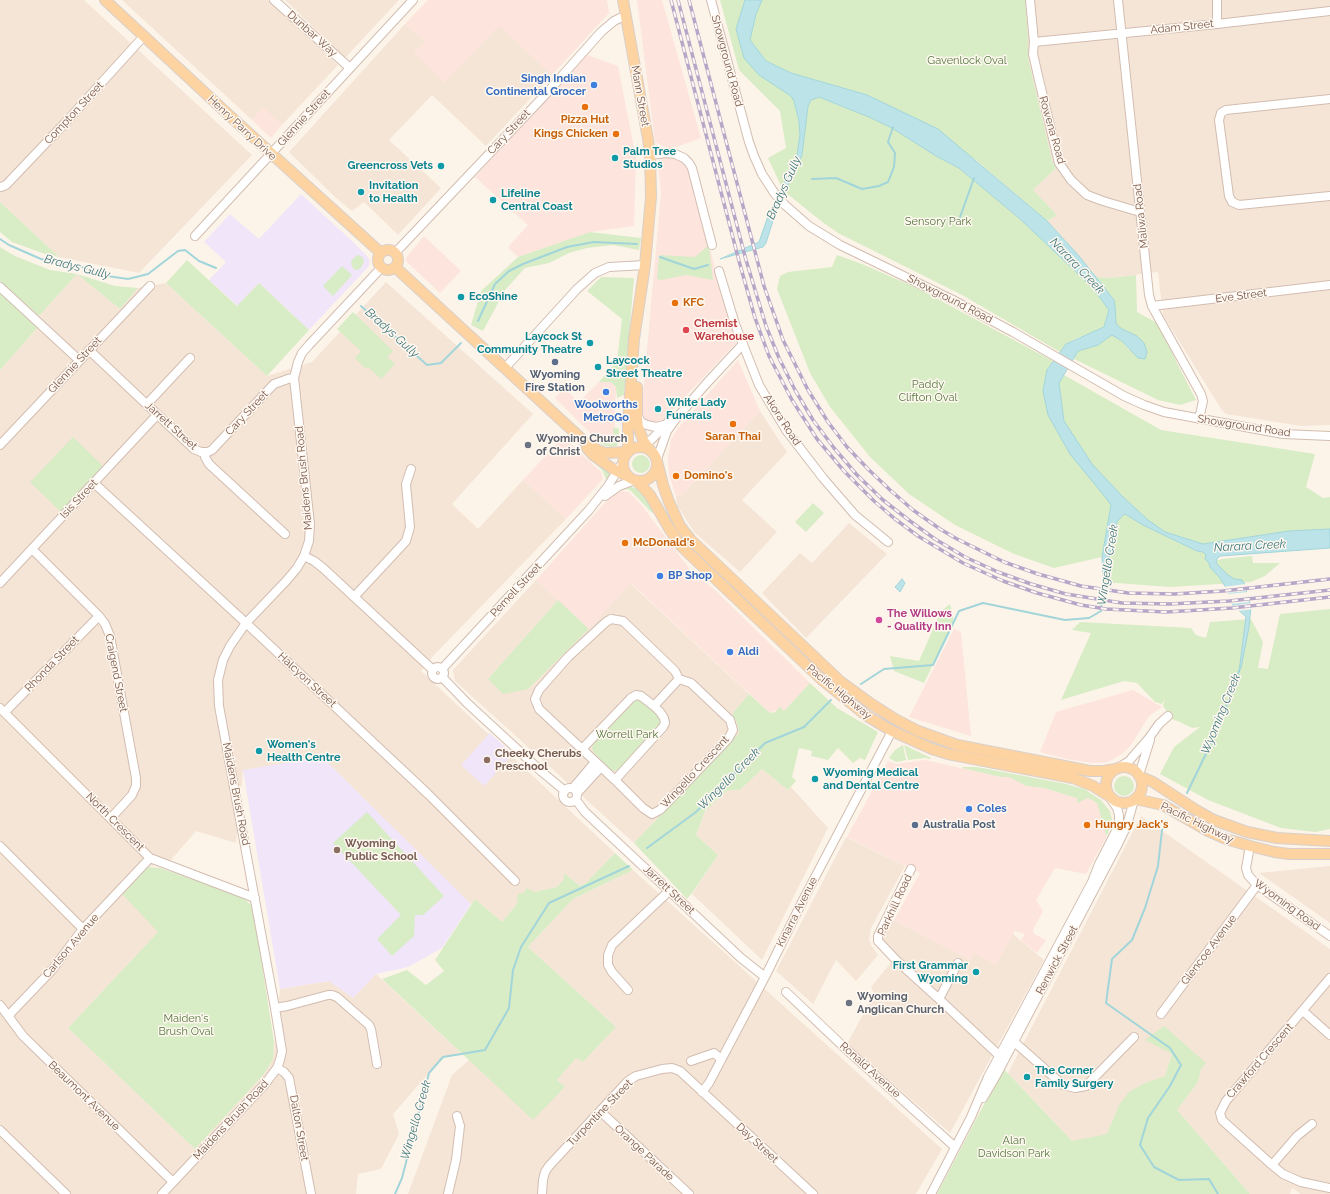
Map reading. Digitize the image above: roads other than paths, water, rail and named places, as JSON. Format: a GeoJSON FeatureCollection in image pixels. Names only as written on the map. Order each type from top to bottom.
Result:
{"type":"FeatureCollection","features":[{"type":"Feature","properties":{"kind":"main road","name":"Henry Parry Drive"},"geometry":{"type":"LineString","coordinates":[[105,0],[381,254]]}},
{"type":"Feature","properties":{"kind":"main road","name":"Mann Street"},"geometry":{"type":"LineString","coordinates":[[623,0],[650,155],[651,197],[645,265],[634,339],[626,455]]}},
{"type":"Feature","properties":{"kind":"main road"},"geometry":{"type":"LineString","coordinates":[[386,250],[395,253],[398,258],[396,267],[387,270],[382,267],[379,262],[381,254],[386,250]]}},
{"type":"Feature","properties":{"kind":"main road","name":"Mann Street"},"geometry":{"type":"LineString","coordinates":[[645,265],[645,288],[636,414],[645,447]]}},
{"type":"Feature","properties":{"kind":"main road"},"geometry":{"type":"LineString","coordinates":[[396,267],[585,442],[599,451],[626,455],[645,447],[654,453],[657,460],[657,469],[652,476],[645,480],[634,480],[617,472],[593,455],[585,442]]}},
{"type":"Feature","properties":{"kind":"main road"},"geometry":{"type":"LineString","coordinates":[[626,455],[624,468],[626,474],[634,480]]}},
{"type":"Feature","properties":{"kind":"main road","name":"Pacific Highway"},"geometry":{"type":"LineString","coordinates":[[657,460],[669,502],[680,526],[690,540],[840,681],[860,697],[890,716],[918,731],[942,740],[971,748],[1083,770],[1097,772],[1117,769]]}},
{"type":"Feature","properties":{"kind":"main road","name":"Pacific Highway"},"geometry":{"type":"LineString","coordinates":[[634,480],[650,495],[670,530],[682,547],[821,679],[867,716],[892,731],[932,749],[948,754],[1077,779],[1097,788],[1110,798]]}},
{"type":"Feature","properties":{"kind":"main road"},"geometry":{"type":"LineString","coordinates":[[840,681],[855,699],[890,723],[892,731]]}},
{"type":"Feature","properties":{"kind":"main road"},"geometry":{"type":"LineString","coordinates":[[1130,768],[1139,776],[1141,784],[1139,795],[1127,803],[1122,803],[1110,798],[1106,789],[1106,780],[1111,773],[1117,769],[1130,768]]}},
{"type":"Feature","properties":{"kind":"main road","name":"Pacific Highway"},"geometry":{"type":"LineString","coordinates":[[1139,776],[1153,782],[1196,810],[1220,822],[1247,832],[1277,838],[1330,841]]}},
{"type":"Feature","properties":{"kind":"main road","name":"Pacific Highway"},"geometry":{"type":"LineString","coordinates":[[1135,799],[1163,805],[1208,831],[1226,839],[1250,846],[1289,854],[1330,854]]}},
{"type":"Feature","properties":{"kind":"main road"},"geometry":{"type":"LineString","coordinates":[[1220,822],[1227,829],[1247,840],[1250,846]]}},
{"type":"Feature","properties":{"kind":"street","name":"Dunbar Way"},"geometry":{"type":"LineString","coordinates":[[274,0],[350,68]]}},
{"type":"Feature","properties":{"kind":"street","name":"Glennie Street"},"geometry":{"type":"LineString","coordinates":[[195,236],[413,0]]}},
{"type":"Feature","properties":{"kind":"street","name":"Showground Road"},"geometry":{"type":"LineString","coordinates":[[712,0],[751,148],[762,174],[775,194],[808,226],[824,236],[953,300],[1124,396],[1144,405],[1164,412],[1283,434],[1330,436]]}},
{"type":"Feature","properties":{"kind":"street","name":"Rowena Road"},"geometry":{"type":"LineString","coordinates":[[1030,0],[1034,42],[1033,54],[1059,163],[1071,180],[1087,195],[1140,212]]}},
{"type":"Feature","properties":{"kind":"street","name":"Maliwa Road"},"geometry":{"type":"LineString","coordinates":[[1118,0],[1149,295],[1152,306],[1201,394],[1202,401],[1200,419]]}},
{"type":"Feature","properties":{"kind":"street"},"geometry":{"type":"LineString","coordinates":[[1216,0],[1217,24]]}},
{"type":"Feature","properties":{"kind":"street","name":"Adam Street"},"geometry":{"type":"LineString","coordinates":[[1034,42],[1330,11]]}},
{"type":"Feature","properties":{"kind":"street","name":"Cary Street"},"geometry":{"type":"LineString","coordinates":[[395,253],[545,95],[601,32],[614,21],[626,16]]}},
{"type":"Feature","properties":{"kind":"street","name":"Compton Street"},"geometry":{"type":"LineString","coordinates":[[1,187],[6,185],[65,123],[144,36]]}},
{"type":"Feature","properties":{"kind":"street"},"geometry":{"type":"LineString","coordinates":[[1330,100],[1226,110],[1221,113],[1219,120],[1229,196],[1232,202],[1239,205],[1330,196]]}},
{"type":"Feature","properties":{"kind":"street"},"geometry":{"type":"LineString","coordinates":[[650,155],[666,153],[675,154],[684,158],[692,168],[712,245]]}},
{"type":"Feature","properties":{"kind":"street"},"geometry":{"type":"LineString","coordinates":[[505,368],[577,289],[595,273],[609,267],[645,265]]}},
{"type":"Feature","properties":{"kind":"street"},"geometry":{"type":"LineString","coordinates":[[294,378],[295,369],[302,353],[382,267]]}},
{"type":"Feature","properties":{"kind":"street","name":"Akora Road"},"geometry":{"type":"LineString","coordinates":[[719,271],[735,324],[759,385],[786,430],[822,478],[852,511],[888,542]]}},
{"type":"Feature","properties":{"kind":"street","name":"Eve Street"},"geometry":{"type":"LineString","coordinates":[[1152,306],[1330,285]]}},
{"type":"Feature","properties":{"kind":"street","name":"Glennie Street"},"geometry":{"type":"LineString","coordinates":[[2,441],[150,286]]}},
{"type":"Feature","properties":{"kind":"street"},"geometry":{"type":"LineString","coordinates":[[0,287],[79,360]]}},
{"type":"Feature","properties":{"kind":"street"},"geometry":{"type":"LineString","coordinates":[[657,460],[667,432],[675,420],[743,344]]}},
{"type":"Feature","properties":{"kind":"street","name":"Jarrett Street"},"geometry":{"type":"LineString","coordinates":[[89,350],[194,449],[204,453],[208,464],[285,534]]}},
{"type":"Feature","properties":{"kind":"street"},"geometry":{"type":"LineString","coordinates":[[147,404],[190,358]]}},
{"type":"Feature","properties":{"kind":"street","name":"Cary Street"},"geometry":{"type":"LineString","coordinates":[[204,453],[212,450],[274,384],[288,378],[294,378]]}},
{"type":"Feature","properties":{"kind":"street","name":"Maidens Brush Road"},"geometry":{"type":"LineString","coordinates":[[162,1194],[265,1084],[277,1068],[282,1051],[219,706],[218,680],[223,660],[230,646],[246,623],[287,580],[304,556],[309,541],[310,524],[294,378]]}},
{"type":"Feature","properties":{"kind":"street"},"geometry":{"type":"LineString","coordinates":[[645,447],[664,425],[685,408]]}},
{"type":"Feature","properties":{"kind":"street"},"geometry":{"type":"LineString","coordinates":[[636,414],[641,422],[647,425],[656,427],[664,425]]}},
{"type":"Feature","properties":{"kind":"street","name":"Isis Street"},"geometry":{"type":"LineString","coordinates":[[0,583],[157,415]]}},
{"type":"Feature","properties":{"kind":"street","name":"Pemell Street"},"geometry":{"type":"LineString","coordinates":[[442,673],[589,510],[608,486],[626,455]]}},
{"type":"Feature","properties":{"kind":"street"},"geometry":{"type":"LineString","coordinates":[[354,598],[406,541],[410,527],[406,484],[411,469]]}},
{"type":"Feature","properties":{"kind":"street","name":"Pemell Street"},"geometry":{"type":"LineString","coordinates":[[589,510],[615,488],[634,480]]}},
{"type":"Feature","properties":{"kind":"street","name":"Halcyon Street"},"geometry":{"type":"LineString","coordinates":[[94,483],[428,794],[515,881]]}},
{"type":"Feature","properties":{"kind":"street","name":"Craigend Street"},"geometry":{"type":"LineString","coordinates":[[32,549],[99,616],[105,624],[110,636],[136,778],[136,786],[132,795],[111,818]]}},
{"type":"Feature","properties":{"kind":"street"},"geometry":{"type":"LineString","coordinates":[[304,556],[323,568],[433,670],[437,667],[442,673]]}},
{"type":"Feature","properties":{"kind":"street","name":"Rhonda Street"},"geometry":{"type":"LineString","coordinates":[[2,710],[99,616]]}},
{"type":"Feature","properties":{"kind":"street","name":"Wingello Crescent"},"geometry":{"type":"LineString","coordinates":[[611,619],[623,621],[675,671],[678,678],[691,683],[730,720],[733,730],[728,739],[660,810],[652,814],[643,808],[582,749],[539,709],[536,699],[539,690],[568,657],[611,619]]}},
{"type":"Feature","properties":{"kind":"street","name":"Jarrett Street"},"geometry":{"type":"LineString","coordinates":[[442,673],[467,704],[542,772],[573,793],[585,812],[754,969],[765,977]]}},
{"type":"Feature","properties":{"kind":"street"},"geometry":{"type":"LineString","coordinates":[[654,706],[678,678]]}},
{"type":"Feature","properties":{"kind":"street"},"geometry":{"type":"LineString","coordinates":[[582,749],[631,698],[636,695],[641,696],[654,706],[664,718],[663,727],[615,780]]}},
{"type":"Feature","properties":{"kind":"street","name":"North Crescent"},"geometry":{"type":"LineString","coordinates":[[2,710],[150,858],[255,898]]}},
{"type":"Feature","properties":{"kind":"street"},"geometry":{"type":"LineString","coordinates":[[1117,769],[1129,761],[1158,724],[1168,716]]}},
{"type":"Feature","properties":{"kind":"street","name":"Kinarra Avenue"},"geometry":{"type":"LineString","coordinates":[[702,1092],[709,1083],[765,977],[803,900],[892,731]]}},
{"type":"Feature","properties":{"kind":"street"},"geometry":{"type":"LineString","coordinates":[[1139,776],[1153,732]]}},
{"type":"Feature","properties":{"kind":"street"},"geometry":{"type":"LineString","coordinates":[[573,793],[598,765]]}},
{"type":"Feature","properties":{"kind":"street","name":"Renwick Street"},"geometry":{"type":"LineString","coordinates":[[1012,1040],[1054,951],[1092,882],[1116,831],[1119,821],[1119,812],[1110,798]]}},
{"type":"Feature","properties":{"kind":"street","name":"Renwick Street"},"geometry":{"type":"LineString","coordinates":[[931,1194],[971,1117],[988,1077],[1002,1058],[1036,1000],[1117,846],[1127,825],[1135,799]]}},
{"type":"Feature","properties":{"kind":"street"},"geometry":{"type":"LineString","coordinates":[[0,846],[82,929]]}},
{"type":"Feature","properties":{"kind":"street"},"geometry":{"type":"LineString","coordinates":[[1097,869],[1102,867],[1110,852],[1117,846]]}},
{"type":"Feature","properties":{"kind":"street","name":"Wyoming Road"},"geometry":{"type":"LineString","coordinates":[[1250,846],[1246,868],[1256,885],[1330,936]]}},
{"type":"Feature","properties":{"kind":"street","name":"Carlson Avenue"},"geometry":{"type":"LineString","coordinates":[[8,1016],[52,970],[82,929],[150,858]]}},
{"type":"Feature","properties":{"kind":"street","name":"Parkhill Road"},"geometry":{"type":"LineString","coordinates":[[911,869],[878,936],[878,941],[896,960],[1002,1058]]}},
{"type":"Feature","properties":{"kind":"street","name":"Glencoe Avenue"},"geometry":{"type":"LineString","coordinates":[[1160,1014],[1256,885]]}},
{"type":"Feature","properties":{"kind":"street"},"geometry":{"type":"LineString","coordinates":[[628,990],[612,972],[608,965],[608,955],[612,945],[669,891]]}},
{"type":"Feature","properties":{"kind":"street"},"geometry":{"type":"LineString","coordinates":[[1036,1000],[1052,961],[1054,951],[1061,945],[1076,917],[1090,897]]}},
{"type":"Feature","properties":{"kind":"street"},"geometry":{"type":"LineString","coordinates":[[939,999],[958,963]]}},
{"type":"Feature","properties":{"kind":"street","name":"Crawford Crescent"},"geometry":{"type":"LineString","coordinates":[[1330,978],[1226,1101],[1220,1113],[1222,1120],[1283,1174],[1301,1182],[1330,1188]]}},
{"type":"Feature","properties":{"kind":"street","name":"Ronald Avenue"},"geometry":{"type":"LineString","coordinates":[[786,992],[846,1049],[956,1147]]}},
{"type":"Feature","properties":{"kind":"street"},"geometry":{"type":"LineString","coordinates":[[275,1008],[328,995],[337,997],[369,1025],[377,1064]]}},
{"type":"Feature","properties":{"kind":"street","name":"Beaumont Avenue"},"geometry":{"type":"LineString","coordinates":[[0,1005],[23,1036],[173,1182]]}},
{"type":"Feature","properties":{"kind":"street"},"geometry":{"type":"LineString","coordinates":[[1303,1011],[1330,1035]]}},
{"type":"Feature","properties":{"kind":"street"},"geometry":{"type":"LineString","coordinates":[[1012,1040],[1063,1085],[1075,1088],[1086,1086],[1134,1037]]}},
{"type":"Feature","properties":{"kind":"street"},"geometry":{"type":"LineString","coordinates":[[691,1060],[714,1053],[721,1059]]}},
{"type":"Feature","properties":{"kind":"street","name":"Dalton Street"},"geometry":{"type":"LineString","coordinates":[[277,1068],[284,1072],[289,1078],[311,1194]]}},
{"type":"Feature","properties":{"kind":"street","name":"Turpentine Street"},"geometry":{"type":"LineString","coordinates":[[542,1194],[545,1172],[549,1166],[628,1081],[636,1076],[672,1068],[680,1071],[702,1092]]}},
{"type":"Feature","properties":{"kind":"street","name":"Day Street"},"geometry":{"type":"LineString","coordinates":[[702,1092],[813,1194]]}},
{"type":"Feature","properties":{"kind":"street","name":"Orange Parade"},"geometry":{"type":"LineString","coordinates":[[600,1111],[689,1194]]}},
{"type":"Feature","properties":{"kind":"street"},"geometry":{"type":"LineString","coordinates":[[448,1194],[454,1172],[458,1147],[460,1126],[457,1116]]}},
{"type":"Feature","properties":{"kind":"street"},"geometry":{"type":"LineString","coordinates":[[1272,1165],[1297,1136],[1312,1124]]}},
{"type":"Feature","properties":{"kind":"street"},"geometry":{"type":"LineString","coordinates":[[0,1130],[66,1194]]}},
{"type":"Feature","properties":{"kind":"water","name":"Narara Creek"},"geometry":{"type":"Polygon","coordinates":[[[745,0],[762,0],[756,14],[750,40],[766,61],[791,73],[867,95],[938,129],[1047,221],[1079,256],[1114,300],[1116,324],[1122,329],[1137,336],[1144,343],[1147,352],[1145,359],[1138,358],[1122,341],[1112,335],[1098,345],[1078,351],[1059,383],[1064,421],[1092,464],[1123,497],[1148,520],[1165,532],[1203,544],[1289,531],[1330,529],[1330,548],[1220,556],[1217,559],[1216,563],[1228,575],[1234,579],[1242,580],[1251,607],[1249,627],[1239,672],[1246,617],[1232,604],[1229,593],[1220,578],[1210,567],[1209,563],[1205,559],[1206,555],[1203,552],[1197,551],[1143,525],[1125,514],[1117,522],[1103,582],[1102,557],[1111,505],[1070,454],[1048,415],[1043,391],[1047,370],[1066,344],[1104,327],[1109,310],[1092,287],[1019,218],[959,168],[936,156],[892,128],[869,117],[819,97],[811,100],[808,106],[802,155],[776,211],[766,243],[763,247],[720,259],[759,242],[767,219],[797,155],[800,135],[799,121],[794,101],[791,96],[759,75],[744,58],[736,29],[745,0]]]}},
{"type":"Feature","properties":{"kind":"water"},"geometry":{"type":"Polygon","coordinates":[[[902,579],[905,583],[900,592],[895,587],[902,579]]]}},
{"type":"Feature","properties":{"kind":"waterway"},"geometry":{"type":"LineString","coordinates":[[812,179],[836,178],[862,189],[879,186],[888,182],[894,167],[895,153],[888,142],[893,127]]}},
{"type":"Feature","properties":{"kind":"waterway"},"geometry":{"type":"LineString","coordinates":[[959,220],[974,178]]}},
{"type":"Feature","properties":{"kind":"waterway","name":"Bradys Gully"},"geometry":{"type":"LineString","coordinates":[[0,239],[9,245],[41,259],[82,267],[100,275],[128,279],[148,274],[178,251],[185,250],[199,261],[216,268]]}},
{"type":"Feature","properties":{"kind":"waterway","name":"Bradys Gully"},"geometry":{"type":"LineString","coordinates":[[478,321],[495,284],[509,271],[523,264],[567,247],[594,242],[637,244]]}},
{"type":"Feature","properties":{"kind":"waterway","name":"Bradys Gully"},"geometry":{"type":"LineString","coordinates":[[660,257],[694,269],[708,265]]}},
{"type":"Feature","properties":{"kind":"waterway","name":"Bradys Gully"},"geometry":{"type":"LineString","coordinates":[[361,306],[427,365],[441,363],[461,343]]}},
{"type":"Feature","properties":{"kind":"waterway","name":"Wingello Creek"},"geometry":{"type":"LineString","coordinates":[[861,684],[884,669],[933,665],[959,611],[983,603],[1065,620],[1089,618],[1101,611],[1103,581]]}},
{"type":"Feature","properties":{"kind":"waterway","name":"Wyoming Creek"},"geometry":{"type":"LineString","coordinates":[[1187,793],[1216,733],[1239,671]]}},
{"type":"Feature","properties":{"kind":"waterway","name":"Wingello Creek"},"geometry":{"type":"LineString","coordinates":[[647,848],[696,812],[765,743],[804,727],[831,700]]}},
{"type":"Feature","properties":{"kind":"waterway","name":"Wyoming Creek"},"geometry":{"type":"LineString","coordinates":[[1166,822],[1162,830],[1158,866],[1145,908],[1132,940],[1112,959],[1106,1003],[1170,1048],[1181,1065],[1170,1086],[1148,1118],[1140,1145],[1154,1167],[1179,1180],[1209,1179],[1218,1194]]}},
{"type":"Feature","properties":{"kind":"waterway","name":"Wingello Creek"},"geometry":{"type":"LineString","coordinates":[[395,1194],[402,1178],[429,1073],[443,1057],[485,1050],[509,1008],[513,970],[521,947],[549,903],[629,866]]}},
{"type":"Feature","properties":{"kind":"railway"},"geometry":{"type":"LineString","coordinates":[[671,0],[739,261],[755,318],[769,356],[792,400],[817,439],[844,471],[874,501],[918,536],[963,563],[1003,581],[1037,593],[1081,605],[1106,609],[1166,612],[1232,608],[1330,597]]}},
{"type":"Feature","properties":{"kind":"railway"},"geometry":{"type":"LineString","coordinates":[[678,0],[746,260],[766,326],[779,358],[795,390],[813,420],[857,475],[883,500],[935,539],[965,557],[998,572],[1031,584],[1066,594],[1122,603],[1169,604],[1229,601],[1330,590]]}},
{"type":"Feature","properties":{"kind":"railway"},"geometry":{"type":"LineString","coordinates":[[689,0],[764,286],[783,340],[808,390],[828,422],[847,447],[890,490],[913,510],[957,539],[1004,562],[1038,574],[1081,586],[1128,593],[1174,594],[1223,591],[1330,579]]}},
{"type":"Feature","properties":{"kind":"place","name":"Singh Indian Continental Grocer"},"geometry":{"type":"Point","coordinates":[594,85]}},
{"type":"Feature","properties":{"kind":"place","name":"Pizza Hut"},"geometry":{"type":"Point","coordinates":[585,107]}},
{"type":"Feature","properties":{"kind":"place","name":"Kings Chicken"},"geometry":{"type":"Point","coordinates":[616,134]}},
{"type":"Feature","properties":{"kind":"place","name":"Palm Tree Studios"},"geometry":{"type":"Point","coordinates":[615,158]}},
{"type":"Feature","properties":{"kind":"place","name":"Greencross Vets"},"geometry":{"type":"Point","coordinates":[441,166]}},
{"type":"Feature","properties":{"kind":"place","name":"Invitation to Health"},"geometry":{"type":"Point","coordinates":[361,192]}},
{"type":"Feature","properties":{"kind":"place","name":"Lifeline Central Coast"},"geometry":{"type":"Point","coordinates":[493,200]}},
{"type":"Feature","properties":{"kind":"place","name":"EcoShine"},"geometry":{"type":"Point","coordinates":[461,297]}},
{"type":"Feature","properties":{"kind":"place","name":"KFC"},"geometry":{"type":"Point","coordinates":[675,303]}},
{"type":"Feature","properties":{"kind":"place","name":"Chemist Warehouse"},"geometry":{"type":"Point","coordinates":[686,330]}},
{"type":"Feature","properties":{"kind":"place","name":"Laycock St Community Theatre"},"geometry":{"type":"Point","coordinates":[590,343]}},
{"type":"Feature","properties":{"kind":"place","name":"Wyoming Fire Station"},"geometry":{"type":"Point","coordinates":[555,362]}},
{"type":"Feature","properties":{"kind":"place","name":"Laycock Street Theatre"},"geometry":{"type":"Point","coordinates":[598,367]}},
{"type":"Feature","properties":{"kind":"place","name":"Woolworths MetroGo"},"geometry":{"type":"Point","coordinates":[606,392]}},
{"type":"Feature","properties":{"kind":"place","name":"White Lady Funerals"},"geometry":{"type":"Point","coordinates":[658,409]}},
{"type":"Feature","properties":{"kind":"place","name":"Saran Thai"},"geometry":{"type":"Point","coordinates":[733,424]}},
{"type":"Feature","properties":{"kind":"place","name":"Wyoming Church of Christ"},"geometry":{"type":"Point","coordinates":[528,445]}},
{"type":"Feature","properties":{"kind":"place","name":"Domino's"},"geometry":{"type":"Point","coordinates":[676,476]}},
{"type":"Feature","properties":{"kind":"place","name":"McDonald's"},"geometry":{"type":"Point","coordinates":[625,543]}},
{"type":"Feature","properties":{"kind":"place","name":"BP Shop"},"geometry":{"type":"Point","coordinates":[660,576]}},
{"type":"Feature","properties":{"kind":"place","name":"The Willows - Quality Inn"},"geometry":{"type":"Point","coordinates":[879,620]}},
{"type":"Feature","properties":{"kind":"place","name":"Aldi"},"geometry":{"type":"Point","coordinates":[730,652]}},
{"type":"Feature","properties":{"kind":"place","name":"Women's Health Centre"},"geometry":{"type":"Point","coordinates":[259,751]}},
{"type":"Feature","properties":{"kind":"place","name":"Cheeky Cherubs Preschool"},"geometry":{"type":"Point","coordinates":[487,760]}},
{"type":"Feature","properties":{"kind":"place","name":"Wyoming Medical and Dental Centre"},"geometry":{"type":"Point","coordinates":[815,779]}},
{"type":"Feature","properties":{"kind":"place","name":"Coles"},"geometry":{"type":"Point","coordinates":[969,809]}},
{"type":"Feature","properties":{"kind":"place","name":"Australia Post"},"geometry":{"type":"Point","coordinates":[915,825]}},
{"type":"Feature","properties":{"kind":"place","name":"Hungry Jack's"},"geometry":{"type":"Point","coordinates":[1087,825]}},
{"type":"Feature","properties":{"kind":"place","name":"Wyoming Public School"},"geometry":{"type":"Point","coordinates":[337,850]}},
{"type":"Feature","properties":{"kind":"place","name":"First Grammar Wyoming"},"geometry":{"type":"Point","coordinates":[976,972]}},
{"type":"Feature","properties":{"kind":"place","name":"Wyoming Anglican Church"},"geometry":{"type":"Point","coordinates":[849,1003]}},
{"type":"Feature","properties":{"kind":"place","name":"The Corner Family Surgery"},"geometry":{"type":"Point","coordinates":[1027,1077]}},
{"type":"Feature","properties":{"kind":"park label","name":"Gavenlock Oval"},"geometry":{"type":"Point","coordinates":[967,61]}},
{"type":"Feature","properties":{"kind":"park label","name":"Sensory Park"},"geometry":{"type":"Point","coordinates":[938,222]}},
{"type":"Feature","properties":{"kind":"park label","name":"Paddy Clifton Oval"},"geometry":{"type":"Point","coordinates":[928,391]}},
{"type":"Feature","properties":{"kind":"park label","name":"Worrell Park"},"geometry":{"type":"Point","coordinates":[627,735]}},
{"type":"Feature","properties":{"kind":"park label","name":"Maiden's Brush Oval"},"geometry":{"type":"Point","coordinates":[186,1025]}},
{"type":"Feature","properties":{"kind":"park label","name":"Alan Davidson Park"},"geometry":{"type":"Point","coordinates":[1014,1147]}}]}
